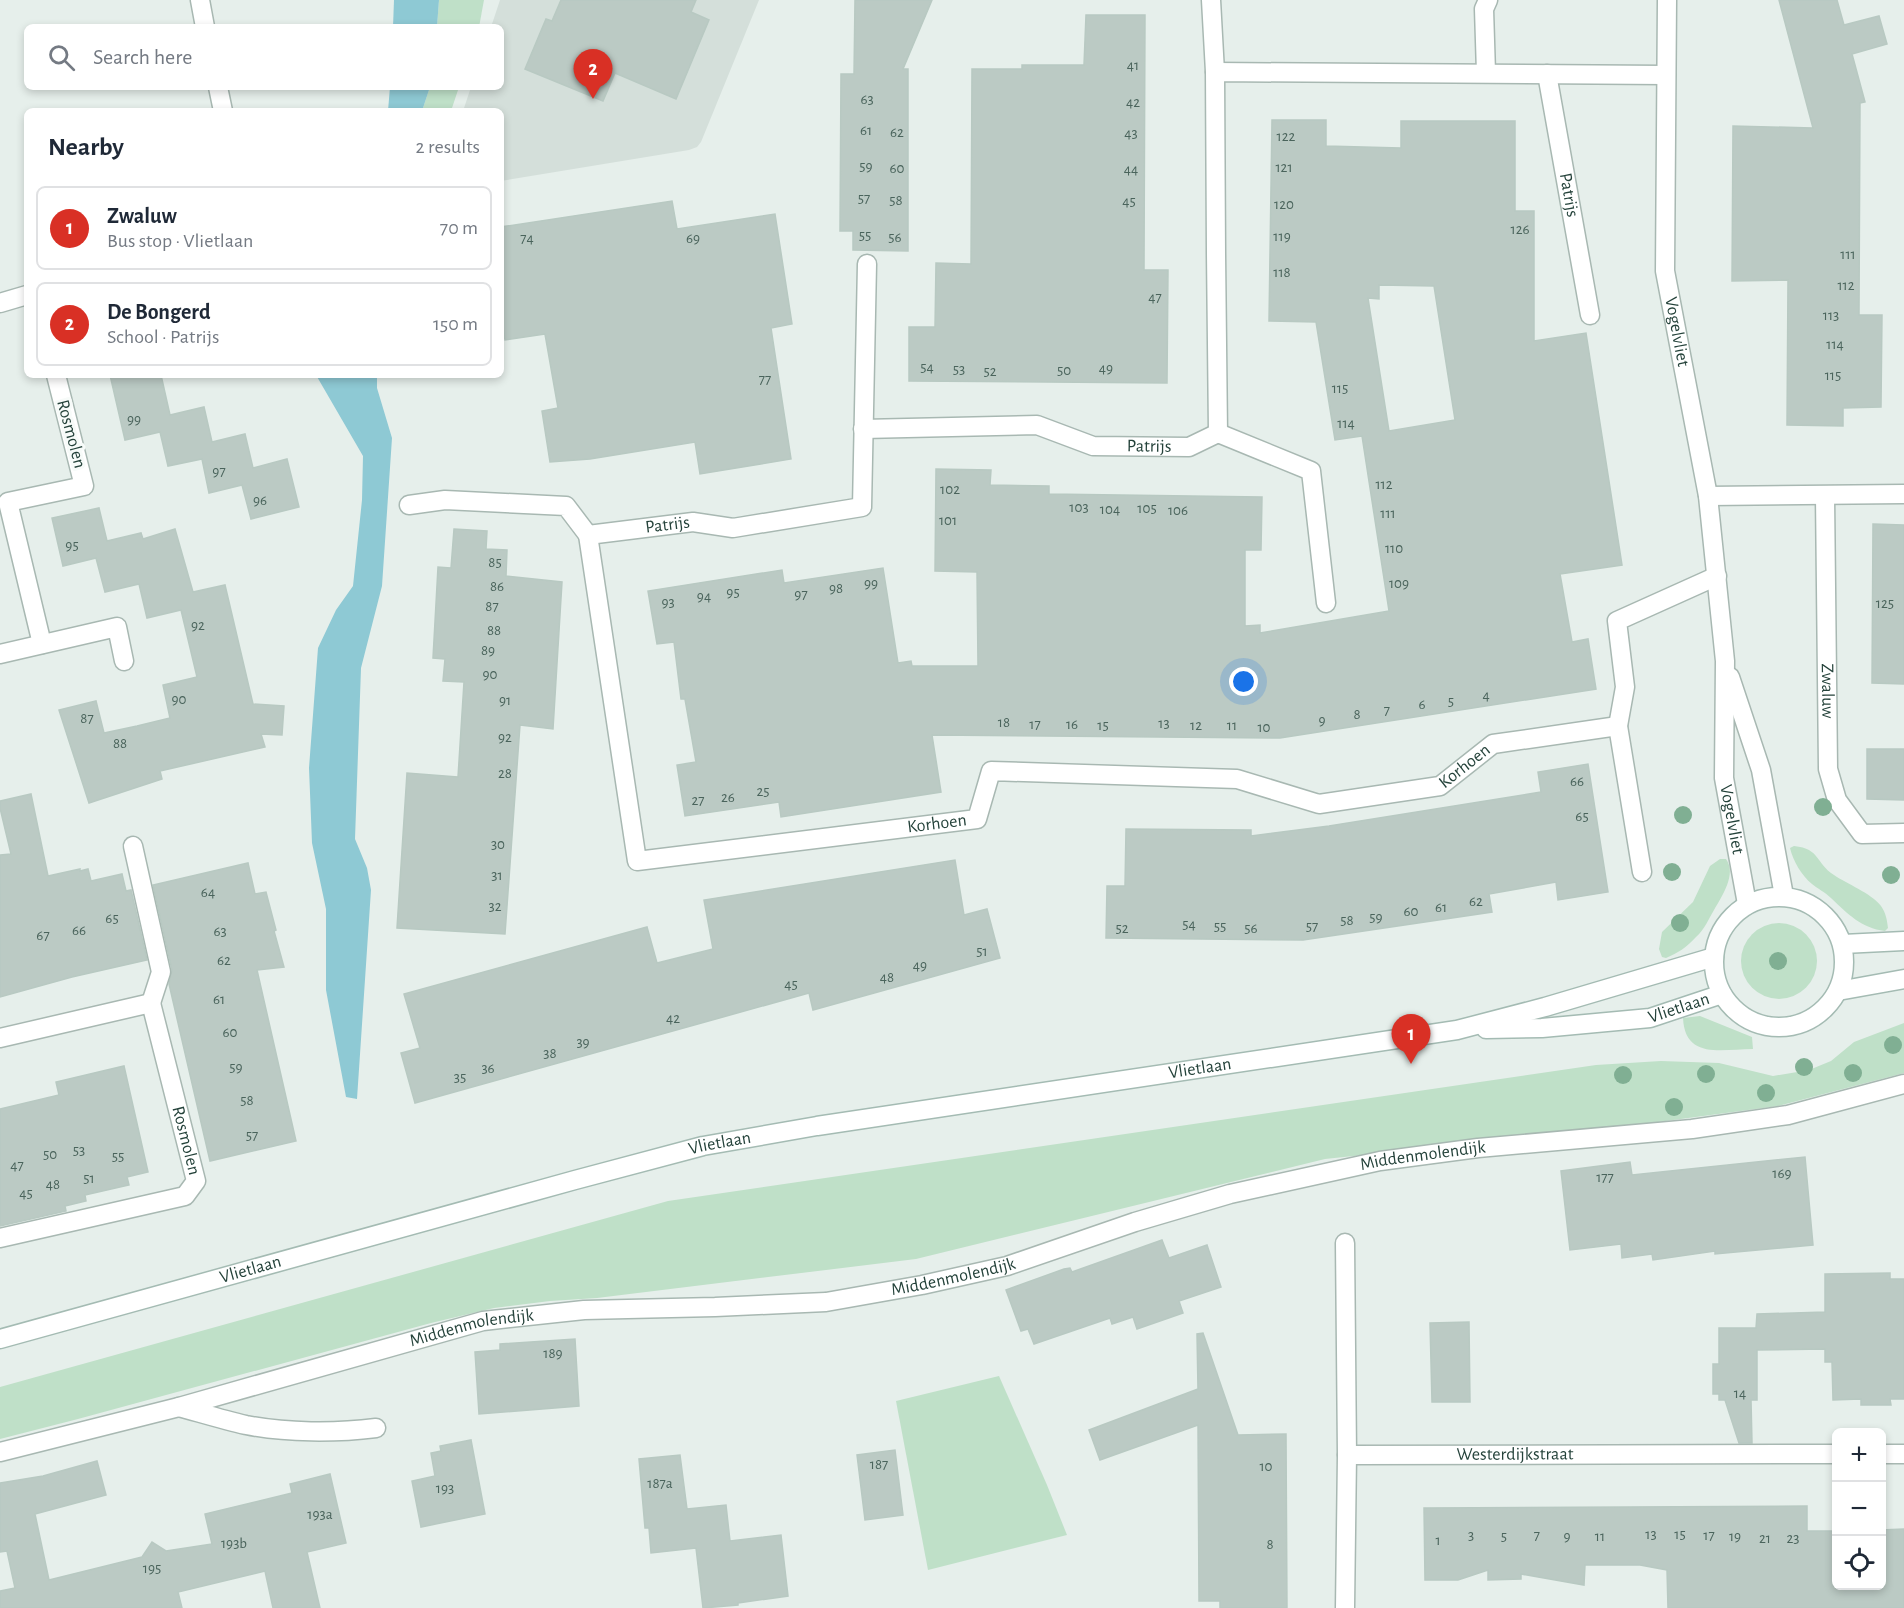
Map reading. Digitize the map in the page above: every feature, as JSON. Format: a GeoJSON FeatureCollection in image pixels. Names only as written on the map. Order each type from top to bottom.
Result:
{"type":"FeatureCollection","features":[{"type":"Feature","properties":{"kind":"street"},"geometry":{"type":"LineString","coordinates":[[200,0],[205,24]]}},
{"type":"Feature","properties":{"kind":"street"},"geometry":{"type":"LineString","coordinates":[[1211,0],[1215,72],[1218,433],[1311,471],[1326,603]]}},
{"type":"Feature","properties":{"kind":"street"},"geometry":{"type":"LineString","coordinates":[[1486,73],[1484,9],[1488,0]]}},
{"type":"Feature","properties":{"kind":"street","name":"Vogelvliet"},"geometry":{"type":"LineString","coordinates":[[1667,0],[1665,271],[1708,496],[1725,661],[1724,778],[1747,904]]}},
{"type":"Feature","properties":{"kind":"street"},"geometry":{"type":"LineString","coordinates":[[1215,72],[1666,75]]}},
{"type":"Feature","properties":{"kind":"street","name":"Patrijs"},"geometry":{"type":"LineString","coordinates":[[1547,74],[1590,315]]}},
{"type":"Feature","properties":{"kind":"street"},"geometry":{"type":"LineString","coordinates":[[219,90],[222,108]]}},
{"type":"Feature","properties":{"kind":"street","name":"Patrijs"},"geometry":{"type":"LineString","coordinates":[[588,535],[693,522],[733,528],[862,507],[867,264]]}},
{"type":"Feature","properties":{"kind":"street"},"geometry":{"type":"LineString","coordinates":[[0,303],[24,296]]}},
{"type":"Feature","properties":{"kind":"street","name":"Rosmolen"},"geometry":{"type":"LineString","coordinates":[[42,644],[8,502],[84,486],[57,378]]}},
{"type":"Feature","properties":{"kind":"street","name":"Patrijs"},"geometry":{"type":"LineString","coordinates":[[863,429],[1037,425],[1093,446],[1189,447],[1218,433]]}},
{"type":"Feature","properties":{"kind":"street"},"geometry":{"type":"LineString","coordinates":[[1708,496],[1904,494]]}},
{"type":"Feature","properties":{"kind":"street","name":"Zwaluw"},"geometry":{"type":"LineString","coordinates":[[1825,496],[1828,769],[1837,800],[1862,834],[1904,833]]}},
{"type":"Feature","properties":{"kind":"street"},"geometry":{"type":"LineString","coordinates":[[409,505],[445,500],[566,506],[588,535]]}},
{"type":"Feature","properties":{"kind":"street","name":"Korhoen"},"geometry":{"type":"LineString","coordinates":[[588,535],[637,861],[977,819],[991,771],[1237,779],[1319,804],[1440,786],[1493,744],[1618,726]]}},
{"type":"Feature","properties":{"kind":"street"},"geometry":{"type":"LineString","coordinates":[[1642,872],[1618,726],[1625,687],[1617,621],[1717,576]]}},
{"type":"Feature","properties":{"kind":"street"},"geometry":{"type":"LineString","coordinates":[[0,654],[117,627],[124,661]]}},
{"type":"Feature","properties":{"kind":"street","name":"Vogelvliet"},"geometry":{"type":"LineString","coordinates":[[1725,661],[1761,770],[1784,896]]}},
{"type":"Feature","properties":{"kind":"street"},"geometry":{"type":"LineString","coordinates":[[0,1038],[151,1003],[161,972],[133,846]]}},
{"type":"Feature","properties":{"kind":"street"},"geometry":{"type":"LineString","coordinates":[[1784,896],[1810,904],[1831,921],[1842,944],[1845,960],[1838,992],[1828,1006],[1814,1017],[1798,1025],[1780,1027],[1763,1025],[1747,1019],[1733,1008],[1722,994],[1717,982],[1714,957],[1719,937],[1730,918],[1747,904],[1759,899],[1784,896]]}},
{"type":"Feature","properties":{"kind":"street"},"geometry":{"type":"LineString","coordinates":[[1842,944],[1904,941]]}},
{"type":"Feature","properties":{"kind":"street","name":"Vlietlaan"},"geometry":{"type":"LineString","coordinates":[[0,1339],[703,1146],[840,1123],[1457,1030],[1545,1007],[1714,957]]}},
{"type":"Feature","properties":{"kind":"street"},"geometry":{"type":"LineString","coordinates":[[1838,992],[1904,979]]}},
{"type":"Feature","properties":{"kind":"street","name":"Vlietlaan"},"geometry":{"type":"LineString","coordinates":[[1457,1030],[1542,1028],[1650,1017],[1722,994]]}},
{"type":"Feature","properties":{"kind":"street","name":"Rosmolen"},"geometry":{"type":"LineString","coordinates":[[0,1238],[185,1196],[196,1181],[151,1003]]}},
{"type":"Feature","properties":{"kind":"street","name":"Middenmolendijk"},"geometry":{"type":"LineString","coordinates":[[0,1452],[179,1407],[483,1321],[584,1310],[826,1302],[922,1285],[1007,1266],[1135,1222],[1230,1194],[1380,1161],[1478,1148],[1692,1129],[1788,1114],[1904,1084]]}},
{"type":"Feature","properties":{"kind":"street"},"geometry":{"type":"LineString","coordinates":[[1345,1608],[1346,1243]]}},
{"type":"Feature","properties":{"kind":"street"},"geometry":{"type":"LineString","coordinates":[[179,1407],[260,1427],[306,1431],[354,1431],[376,1428]]}},
{"type":"Feature","properties":{"kind":"street","name":"Westerdijkstraat"},"geometry":{"type":"LineString","coordinates":[[1347,1455],[1832,1454]]}},
{"type":"Feature","properties":{"kind":"street"},"geometry":{"type":"LineString","coordinates":[[1886,1454],[1904,1454]]}},
{"type":"Feature","properties":{"kind":"shaded area"},"geometry":{"type":"Polygon","coordinates":[[[500,0],[759,0],[697,147],[504,181],[504,108],[464,108],[470,90],[504,90],[504,24],[492,24],[500,0]]]}},
{"type":"Feature","properties":{"kind":"green space"},"geometry":{"type":"Polygon","coordinates":[[[439,0],[484,0],[480,24],[437,24],[439,0]]]}},
{"type":"Feature","properties":{"kind":"green space"},"geometry":{"type":"Polygon","coordinates":[[[429,90],[458,90],[452,108],[423,108],[429,90]]]}},
{"type":"Feature","properties":{"kind":"green space"},"geometry":{"type":"Polygon","coordinates":[[[1794,846],[1814,853],[1828,870],[1877,901],[1884,911],[1888,928],[1885,931],[1862,923],[1812,884],[1796,863],[1790,848],[1794,846]]]}},
{"type":"Feature","properties":{"kind":"green space"},"geometry":{"type":"Polygon","coordinates":[[[1720,859],[1726,859],[1729,865],[1729,878],[1706,924],[1686,947],[1666,958],[1662,957],[1659,949],[1662,932],[1693,902],[1710,866],[1720,859]]]}},
{"type":"Feature","properties":{"kind":"green space"},"geometry":{"type":"Polygon","coordinates":[[[1772,923],[1786,923],[1800,929],[1811,940],[1817,954],[1814,976],[1806,988],[1786,999],[1772,999],[1758,993],[1747,982],[1741,968],[1741,954],[1747,940],[1758,929],[1772,923]]]}},
{"type":"Feature","properties":{"kind":"green space"},"geometry":{"type":"Polygon","coordinates":[[[1700,1016],[1752,1037],[1753,1049],[1718,1050],[1698,1046],[1690,1041],[1685,1031],[1683,1018],[1700,1016]]]}},
{"type":"Feature","properties":{"kind":"green space"},"geometry":{"type":"Polygon","coordinates":[[[1904,1023],[1904,1073],[1778,1106],[1591,1131],[1325,1159],[916,1259],[597,1298],[494,1308],[0,1439],[0,1387],[668,1201],[1596,1065],[1661,1061],[1719,1063],[1773,1076],[1809,1070],[1831,1061],[1854,1042],[1904,1023]]]}},
{"type":"Feature","properties":{"kind":"green space"},"geometry":{"type":"Polygon","coordinates":[[[999,1376],[1067,1535],[928,1570],[896,1401],[999,1376]]]}},
{"type":"Feature","properties":{"kind":"water"},"geometry":{"type":"Polygon","coordinates":[[[394,0],[439,0],[437,24],[393,24],[394,0]]]}},
{"type":"Feature","properties":{"kind":"water"},"geometry":{"type":"Polygon","coordinates":[[[390,90],[429,90],[423,108],[388,108],[390,90]]]}},
{"type":"Feature","properties":{"kind":"water"},"geometry":{"type":"Polygon","coordinates":[[[318,378],[377,378],[377,388],[392,438],[382,586],[361,668],[355,839],[367,868],[371,890],[357,1099],[346,1097],[326,990],[326,909],[312,843],[309,768],[318,648],[336,610],[353,586],[362,500],[363,456],[318,378]]]}},
{"type":"Feature","properties":{"kind":"building"},"geometry":{"type":"Polygon","coordinates":[[[561,0],[696,0],[691,12],[709,20],[676,99],[615,73],[603,101],[525,69],[546,19],[552,21],[561,0]]]}},
{"type":"Feature","properties":{"kind":"building"},"geometry":{"type":"Polygon","coordinates":[[[855,0],[932,0],[903,69],[908,69],[908,251],[853,250],[853,231],[840,231],[841,74],[854,74],[855,0]]]}},
{"type":"Feature","properties":{"kind":"building"},"geometry":{"type":"Polygon","coordinates":[[[1779,0],[1837,0],[1844,25],[1879,16],[1887,44],[1852,54],[1865,102],[1860,103],[1859,315],[1882,315],[1881,407],[1843,408],[1843,426],[1787,425],[1788,280],[1732,281],[1733,126],[1813,128],[1779,0]]]}},
{"type":"Feature","properties":{"kind":"building"},"geometry":{"type":"Polygon","coordinates":[[[1086,15],[1145,15],[1144,270],[1168,270],[1167,383],[909,381],[909,327],[935,327],[936,263],[971,264],[972,69],[1022,69],[1022,65],[1084,65],[1086,15]]]}},
{"type":"Feature","properties":{"kind":"building"},"geometry":{"type":"Polygon","coordinates":[[[1272,120],[1326,120],[1326,146],[1401,148],[1401,121],[1515,121],[1515,211],[1534,211],[1534,341],[1586,333],[1622,565],[1560,574],[1572,642],[1588,639],[1596,689],[1280,738],[932,735],[941,792],[781,817],[779,802],[685,816],[677,765],[696,762],[685,699],[681,699],[674,642],[657,644],[648,591],[782,570],[784,583],[883,568],[898,663],[911,661],[912,666],[978,666],[977,572],[935,571],[936,469],[991,470],[990,485],[1049,486],[1049,494],[1262,497],[1261,550],[1245,550],[1245,626],[1260,625],[1260,633],[1389,611],[1362,436],[1335,440],[1316,322],[1269,321],[1272,120]],[[1379,285],[1379,299],[1368,298],[1389,431],[1455,420],[1434,286],[1379,285]]]}},
{"type":"Feature","properties":{"kind":"building"},"geometry":{"type":"Polygon","coordinates":[[[672,201],[677,229],[775,214],[792,324],[771,328],[791,459],[700,474],[695,442],[590,459],[550,462],[542,411],[558,408],[545,334],[505,340],[504,227],[672,201]]]}},
{"type":"Feature","properties":{"kind":"building"},"geometry":{"type":"Polygon","coordinates":[[[111,378],[162,378],[170,415],[204,407],[212,442],[245,434],[253,468],[287,459],[299,507],[251,519],[242,485],[209,493],[202,459],[168,466],[160,432],[125,440],[111,378]]]}},
{"type":"Feature","properties":{"kind":"building"},"geometry":{"type":"Polygon","coordinates":[[[99,508],[107,541],[141,533],[143,539],[175,529],[193,592],[225,585],[253,704],[284,706],[282,735],[261,734],[265,747],[160,771],[162,779],[89,803],[59,710],[96,701],[104,733],[137,726],[170,718],[163,685],[197,677],[181,610],[147,618],[139,584],[105,592],[96,558],[63,566],[52,518],[99,508]]]}},
{"type":"Feature","properties":{"kind":"building"},"geometry":{"type":"Polygon","coordinates":[[[1873,524],[1904,525],[1904,684],[1872,683],[1873,524]]]}},
{"type":"Feature","properties":{"kind":"building"},"geometry":{"type":"Polygon","coordinates":[[[454,529],[487,531],[486,549],[507,550],[506,576],[562,582],[553,729],[520,725],[505,934],[397,928],[407,773],[458,777],[464,682],[443,681],[445,659],[433,658],[438,567],[451,568],[454,529]]]}},
{"type":"Feature","properties":{"kind":"building"},"geometry":{"type":"Polygon","coordinates":[[[1867,749],[1904,749],[1904,800],[1867,799],[1867,749]]]}},
{"type":"Feature","properties":{"kind":"building"},"geometry":{"type":"Polygon","coordinates":[[[1588,764],[1608,892],[1558,900],[1556,882],[1489,894],[1492,912],[1303,940],[1106,938],[1107,886],[1125,886],[1126,829],[1251,830],[1251,836],[1329,826],[1541,792],[1538,772],[1588,764]]]}},
{"type":"Feature","properties":{"kind":"building"},"geometry":{"type":"Polygon","coordinates":[[[31,794],[48,876],[88,869],[91,881],[122,874],[126,891],[131,890],[147,960],[72,977],[0,997],[0,855],[11,854],[0,801],[31,794]]]}},
{"type":"Feature","properties":{"kind":"building"},"geometry":{"type":"Polygon","coordinates":[[[955,860],[964,915],[987,909],[1000,958],[813,1010],[809,993],[415,1103],[401,1053],[420,1048],[404,994],[647,927],[657,963],[713,949],[704,900],[955,860]]]}},
{"type":"Feature","properties":{"kind":"building"},"geometry":{"type":"Polygon","coordinates":[[[248,863],[255,894],[266,892],[284,967],[257,970],[296,1141],[210,1161],[169,984],[172,970],[153,885],[248,863]]]}},
{"type":"Feature","properties":{"kind":"building"},"geometry":{"type":"Polygon","coordinates":[[[124,1066],[148,1172],[127,1177],[129,1185],[85,1195],[86,1201],[65,1206],[66,1211],[0,1226],[0,1109],[59,1095],[56,1082],[124,1066]]]}},
{"type":"Feature","properties":{"kind":"building"},"geometry":{"type":"Polygon","coordinates":[[[1805,1157],[1813,1245],[1715,1254],[1715,1251],[1653,1260],[1652,1254],[1622,1258],[1621,1244],[1570,1250],[1561,1171],[1630,1162],[1632,1175],[1805,1157]]]}},
{"type":"Feature","properties":{"kind":"building"},"geometry":{"type":"Polygon","coordinates":[[[1162,1240],[1169,1258],[1207,1245],[1221,1287],[1179,1301],[1183,1313],[1137,1329],[1133,1317],[1112,1324],[1110,1318],[1034,1344],[1028,1329],[1021,1331],[1006,1290],[1064,1269],[1070,1268],[1072,1272],[1162,1240]]]}},
{"type":"Feature","properties":{"kind":"building"},"geometry":{"type":"Polygon","coordinates":[[[1890,1273],[1890,1279],[1904,1279],[1904,1399],[1890,1399],[1891,1405],[1861,1405],[1861,1399],[1833,1400],[1832,1362],[1825,1362],[1825,1349],[1757,1350],[1757,1400],[1751,1400],[1752,1443],[1739,1443],[1725,1400],[1719,1400],[1719,1394],[1713,1394],[1713,1364],[1719,1364],[1719,1328],[1756,1328],[1757,1314],[1825,1312],[1825,1274],[1890,1273]]]}},
{"type":"Feature","properties":{"kind":"building"},"geometry":{"type":"Polygon","coordinates":[[[1469,1322],[1470,1402],[1432,1402],[1430,1323],[1469,1322]]]}},
{"type":"Feature","properties":{"kind":"building"},"geometry":{"type":"Polygon","coordinates":[[[1203,1333],[1238,1435],[1286,1434],[1287,1608],[1220,1608],[1220,1601],[1199,1601],[1198,1425],[1100,1460],[1089,1430],[1198,1389],[1197,1334],[1203,1333]]]}},
{"type":"Feature","properties":{"kind":"building"},"geometry":{"type":"Polygon","coordinates":[[[575,1339],[579,1406],[479,1414],[475,1352],[500,1350],[500,1344],[575,1339]]]}},
{"type":"Feature","properties":{"kind":"building"},"geometry":{"type":"Polygon","coordinates":[[[471,1440],[485,1514],[421,1527],[412,1481],[435,1476],[431,1453],[441,1451],[440,1446],[471,1440]]]}},
{"type":"Feature","properties":{"kind":"building"},"geometry":{"type":"Polygon","coordinates":[[[895,1450],[903,1515],[865,1520],[857,1455],[895,1450]]]}},
{"type":"Feature","properties":{"kind":"building"},"geometry":{"type":"Polygon","coordinates":[[[680,1455],[687,1509],[726,1505],[730,1541],[781,1535],[788,1596],[738,1603],[738,1605],[703,1608],[696,1548],[651,1553],[649,1528],[645,1528],[639,1459],[680,1455]]]}},
{"type":"Feature","properties":{"kind":"building"},"geometry":{"type":"Polygon","coordinates":[[[97,1461],[106,1495],[35,1514],[49,1580],[142,1557],[152,1542],[166,1551],[212,1544],[205,1514],[292,1493],[290,1484],[330,1474],[346,1543],[307,1552],[320,1608],[273,1608],[265,1571],[178,1592],[182,1608],[0,1608],[0,1591],[15,1588],[7,1551],[0,1552],[0,1483],[43,1476],[97,1461]]]}},
{"type":"Feature","properties":{"kind":"building"},"geometry":{"type":"Polygon","coordinates":[[[1807,1506],[1807,1531],[1832,1531],[1832,1590],[1886,1590],[1886,1530],[1904,1529],[1904,1608],[1668,1608],[1667,1570],[1640,1565],[1585,1565],[1584,1585],[1521,1574],[1521,1579],[1488,1580],[1488,1570],[1458,1580],[1425,1580],[1424,1508],[1807,1506]]]}},
{"type":"Feature","properties":{"kind":"place","name":"De Bongerd"},"geometry":{"type":"Point","coordinates":[593,99]}},
{"type":"Feature","properties":{"kind":"place","name":"Zwaluw"},"geometry":{"type":"Point","coordinates":[1411,1064]}}]}
